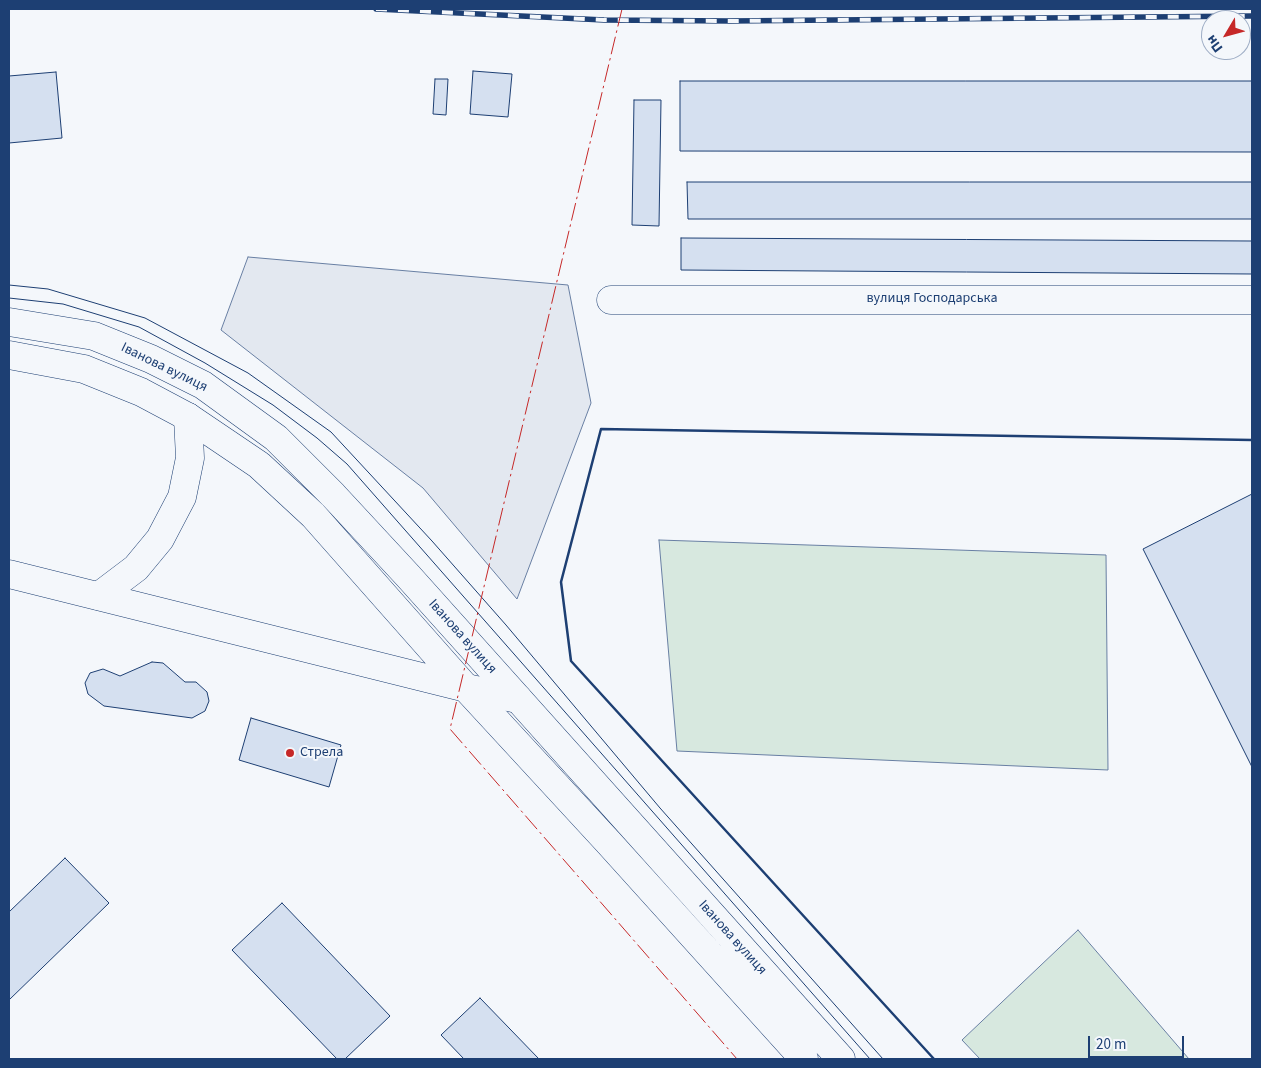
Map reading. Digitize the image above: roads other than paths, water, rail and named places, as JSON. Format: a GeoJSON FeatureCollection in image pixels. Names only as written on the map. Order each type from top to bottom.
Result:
{"type":"FeatureCollection","features":[{"type":"Feature","properties":{"kind":"main road","name":"вулиця Господарська"},"geometry":{"type":"LineString","coordinates":[[611,300],[1252,300]]}},
{"type":"Feature","properties":{"kind":"main road","name":"Іванова вулиця"},"geometry":{"type":"LineString","coordinates":[[9,322],[94,336],[151,359],[203,385],[276,438],[333,495],[409,577],[842,1059]]}},
{"type":"Feature","properties":{"kind":"main road","name":"Іванова вулиця"},"geometry":{"type":"LineString","coordinates":[[9,355],[84,369],[141,392],[188,416],[259,465],[313,516],[466,688],[804,1059]]}},
{"type":"Feature","properties":{"kind":"main road"},"geometry":{"type":"LineString","coordinates":[[99,596],[136,568],[160,539],[182,497],[190,458],[188,416]]}},
{"type":"Feature","properties":{"kind":"main road"},"geometry":{"type":"LineString","coordinates":[[9,574],[466,688],[518,699]]}},
{"type":"Feature","properties":{"kind":"tram line"},"geometry":{"type":"LineString","coordinates":[[9,285],[48,289],[145,318],[248,373],[331,432],[432,541],[506,625],[660,808],[883,1059]]}},
{"type":"Feature","properties":{"kind":"tram line"},"geometry":{"type":"LineString","coordinates":[[9,298],[63,304],[139,327],[205,363],[273,405],[317,438],[347,464],[870,1059]]}},
{"type":"Feature","properties":{"kind":"railway"},"geometry":{"type":"LineString","coordinates":[[376,9],[604,20],[730,21],[1252,16]]}},
{"type":"Feature","properties":{"kind":"place","name":"Стрела"},"geometry":{"type":"Point","coordinates":[290,753]}}]}
